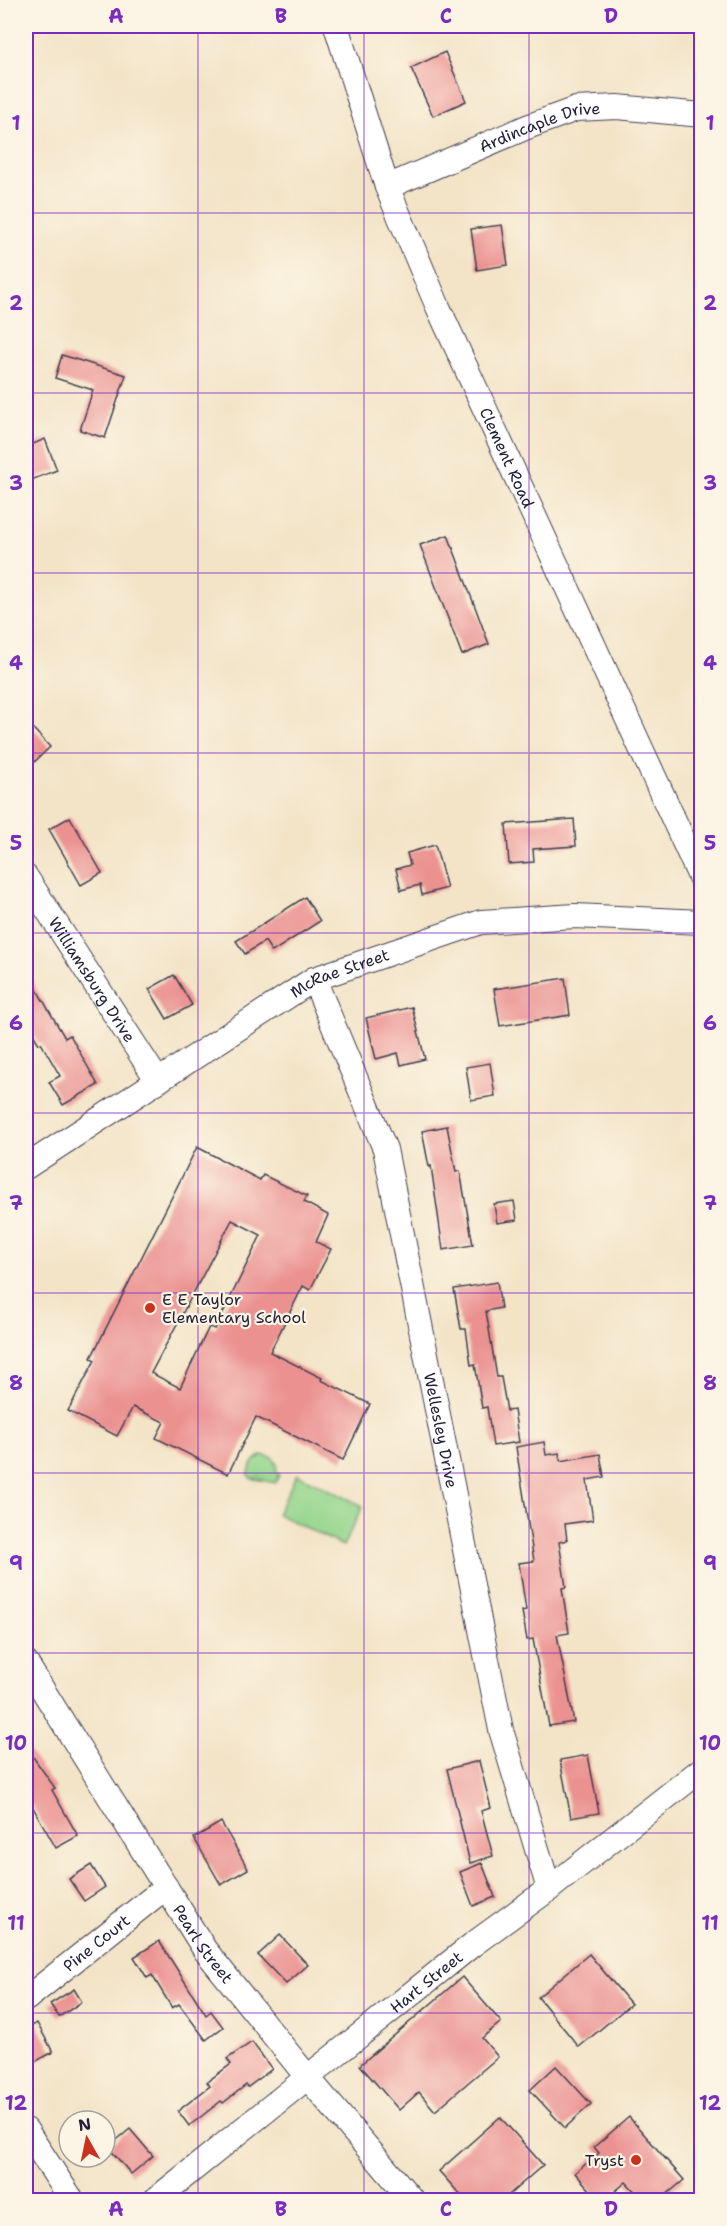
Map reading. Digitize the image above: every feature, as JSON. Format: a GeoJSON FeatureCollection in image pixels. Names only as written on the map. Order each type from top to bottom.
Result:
{"type":"FeatureCollection","features":[{"type":"Feature","properties":{"kind":"street","name":"Clement Road"},"geometry":{"type":"LineString","coordinates":[[336,26],[387,188],[438,307],[702,881]]}},
{"type":"Feature","properties":{"kind":"street","name":"Ardincaple Drive"},"geometry":{"type":"LineString","coordinates":[[387,188],[526,127],[576,109],[617,107],[702,115]]}},
{"type":"Feature","properties":{"kind":"street","name":"Williamsburg Drive"},"geometry":{"type":"LineString","coordinates":[[26,877],[158,1081]]}},
{"type":"Feature","properties":{"kind":"street","name":"McRae Street"},"geometry":{"type":"LineString","coordinates":[[26,1167],[314,979],[481,922],[575,916],[702,922]]}},
{"type":"Feature","properties":{"kind":"street","name":"Wellesley Drive"},"geometry":{"type":"LineString","coordinates":[[314,979],[385,1149],[501,1730],[549,1889]]}},
{"type":"Feature","properties":{"kind":"street","name":"Pearl Street"},"geometry":{"type":"LineString","coordinates":[[26,1663],[205,1950],[308,2078],[412,2200]]}},
{"type":"Feature","properties":{"kind":"street","name":"Hart Street"},"geometry":{"type":"LineString","coordinates":[[155,2200],[472,1945],[549,1889],[702,1769]]}},
{"type":"Feature","properties":{"kind":"street","name":"Pine Court"},"geometry":{"type":"LineString","coordinates":[[26,1999],[166,1887]]}},
{"type":"Feature","properties":{"kind":"street"},"geometry":{"type":"LineString","coordinates":[[26,2130],[72,2200]]}},
{"type":"Feature","properties":{"kind":"green space"},"geometry":{"type":"Polygon","coordinates":[[[262,1455],[273,1458],[277,1465],[276,1471],[279,1475],[275,1483],[250,1478],[249,1472],[252,1465],[262,1455]]]}},
{"type":"Feature","properties":{"kind":"green space"},"geometry":{"type":"Polygon","coordinates":[[[297,1474],[363,1506],[343,1546],[277,1514],[297,1474]]]}},
{"type":"Feature","properties":{"kind":"building"},"geometry":{"type":"Polygon","coordinates":[[[445,52],[466,101],[433,116],[411,68],[445,52]]]}},
{"type":"Feature","properties":{"kind":"building"},"geometry":{"type":"Polygon","coordinates":[[[502,225],[508,265],[477,270],[471,229],[502,225]]]}},
{"type":"Feature","properties":{"kind":"building"},"geometry":{"type":"Polygon","coordinates":[[[62,355],[126,375],[105,438],[80,430],[93,390],[55,378],[62,355]]]}},
{"type":"Feature","properties":{"kind":"building"},"geometry":{"type":"Polygon","coordinates":[[[45,439],[57,470],[26,482],[26,447],[45,439]]]}},
{"type":"Feature","properties":{"kind":"building"},"geometry":{"type":"Polygon","coordinates":[[[448,535],[489,644],[462,655],[420,545],[448,535]]]}},
{"type":"Feature","properties":{"kind":"building"},"geometry":{"type":"Polygon","coordinates":[[[26,721],[50,747],[26,770],[26,721]]]}},
{"type":"Feature","properties":{"kind":"building"},"geometry":{"type":"Polygon","coordinates":[[[70,817],[102,873],[81,885],[49,829],[70,817]]]}},
{"type":"Feature","properties":{"kind":"building"},"geometry":{"type":"Polygon","coordinates":[[[574,819],[576,846],[533,849],[534,862],[509,864],[506,824],[574,819]]]}},
{"type":"Feature","properties":{"kind":"building"},"geometry":{"type":"Polygon","coordinates":[[[435,845],[447,888],[422,895],[420,885],[401,890],[396,869],[410,865],[407,853],[435,845]]]}},
{"type":"Feature","properties":{"kind":"building"},"geometry":{"type":"Polygon","coordinates":[[[305,897],[320,921],[272,952],[265,941],[245,954],[236,941],[305,897]]]}},
{"type":"Feature","properties":{"kind":"building"},"geometry":{"type":"Polygon","coordinates":[[[26,971],[65,1038],[70,1035],[98,1085],[63,1105],[49,1082],[60,1076],[32,1032],[26,1036],[26,971]]]}},
{"type":"Feature","properties":{"kind":"building"},"geometry":{"type":"Polygon","coordinates":[[[174,975],[192,1005],[167,1019],[149,989],[174,975]]]}},
{"type":"Feature","properties":{"kind":"building"},"geometry":{"type":"Polygon","coordinates":[[[565,978],[570,1015],[500,1026],[494,989],[565,978]]]}},
{"type":"Feature","properties":{"kind":"building"},"geometry":{"type":"Polygon","coordinates":[[[412,1007],[425,1059],[401,1065],[398,1053],[376,1059],[366,1018],[412,1007]]]}},
{"type":"Feature","properties":{"kind":"building"},"geometry":{"type":"Polygon","coordinates":[[[490,1063],[495,1096],[471,1100],[466,1067],[490,1063]]]}},
{"type":"Feature","properties":{"kind":"building"},"geometry":{"type":"Polygon","coordinates":[[[447,1126],[456,1172],[460,1171],[473,1245],[443,1250],[431,1166],[429,1167],[422,1131],[447,1126]]]}},
{"type":"Feature","properties":{"kind":"building","name":"E E Taylor Elementary School"},"geometry":{"type":"Polygon","coordinates":[[[197,1147],[260,1180],[263,1175],[307,1196],[304,1202],[328,1215],[316,1242],[331,1249],[310,1290],[303,1286],[270,1352],[370,1404],[343,1460],[256,1417],[228,1474],[156,1438],[164,1422],[133,1407],[117,1436],[68,1411],[95,1360],[91,1358],[197,1147]],[[232,1220],[151,1373],[180,1388],[209,1327],[215,1329],[261,1235],[232,1220]]]}},
{"type":"Feature","properties":{"kind":"building"},"geometry":{"type":"Polygon","coordinates":[[[514,1201],[517,1220],[497,1223],[494,1204],[514,1201]]]}},
{"type":"Feature","properties":{"kind":"building"},"geometry":{"type":"Polygon","coordinates":[[[497,1282],[501,1308],[486,1311],[497,1377],[501,1377],[507,1411],[514,1410],[519,1442],[493,1446],[487,1407],[482,1408],[475,1364],[471,1365],[466,1329],[461,1329],[454,1289],[497,1282]]]}},
{"type":"Feature","properties":{"kind":"building"},"geometry":{"type":"Polygon","coordinates":[[[544,1442],[546,1455],[559,1453],[561,1461],[600,1454],[604,1477],[587,1480],[593,1520],[565,1524],[567,1540],[559,1542],[566,1587],[562,1588],[569,1633],[557,1635],[574,1722],[549,1726],[533,1639],[527,1640],[522,1611],[526,1610],[519,1563],[534,1561],[516,1447],[544,1442]]]}},
{"type":"Feature","properties":{"kind":"building"},"geometry":{"type":"Polygon","coordinates":[[[26,1747],[55,1788],[52,1790],[78,1836],[56,1848],[31,1804],[26,1809],[26,1747]]]}},
{"type":"Feature","properties":{"kind":"building"},"geometry":{"type":"Polygon","coordinates":[[[588,1755],[599,1813],[571,1818],[560,1760],[588,1755]]]}},
{"type":"Feature","properties":{"kind":"building"},"geometry":{"type":"Polygon","coordinates":[[[479,1761],[491,1808],[481,1811],[493,1856],[470,1863],[447,1769],[479,1761]]]}},
{"type":"Feature","properties":{"kind":"building"},"geometry":{"type":"Polygon","coordinates":[[[221,1822],[248,1869],[221,1885],[194,1838],[221,1822]]]}},
{"type":"Feature","properties":{"kind":"building"},"geometry":{"type":"Polygon","coordinates":[[[482,1863],[495,1897],[473,1906],[460,1872],[482,1863]]]}},
{"type":"Feature","properties":{"kind":"building"},"geometry":{"type":"Polygon","coordinates":[[[91,1865],[105,1887],[84,1901],[69,1879],[91,1865]]]}},
{"type":"Feature","properties":{"kind":"building"},"geometry":{"type":"Polygon","coordinates":[[[280,1935],[308,1965],[286,1984],[258,1955],[280,1935]]]}},
{"type":"Feature","properties":{"kind":"building"},"geometry":{"type":"Polygon","coordinates":[[[159,1941],[206,2015],[211,2011],[223,2027],[206,2040],[179,2004],[172,2008],[152,1975],[147,1978],[134,1957],[159,1941]]]}},
{"type":"Feature","properties":{"kind":"building"},"geometry":{"type":"Polygon","coordinates":[[[589,1954],[631,2004],[579,2047],[538,1997],[589,1954]]]}},
{"type":"Feature","properties":{"kind":"building"},"geometry":{"type":"Polygon","coordinates":[[[462,1977],[501,2022],[482,2038],[498,2057],[435,2111],[419,2092],[399,2110],[360,2065],[462,1977]]]}},
{"type":"Feature","properties":{"kind":"building"},"geometry":{"type":"Polygon","coordinates":[[[74,1989],[82,2002],[59,2017],[50,2004],[74,1989]]]}},
{"type":"Feature","properties":{"kind":"building"},"geometry":{"type":"Polygon","coordinates":[[[37,2023],[53,2052],[33,2063],[26,2048],[26,2029],[37,2023]]]}},
{"type":"Feature","properties":{"kind":"building"},"geometry":{"type":"Polygon","coordinates":[[[252,2042],[272,2069],[223,2103],[221,2101],[189,2126],[178,2111],[210,2086],[207,2082],[231,2064],[227,2059],[252,2042]]]}},
{"type":"Feature","properties":{"kind":"building"},"geometry":{"type":"Polygon","coordinates":[[[556,2066],[591,2104],[565,2128],[530,2090],[556,2066]]]}},
{"type":"Feature","properties":{"kind":"building"},"geometry":{"type":"Polygon","coordinates":[[[500,2117],[543,2165],[503,2200],[465,2200],[439,2171],[500,2117]]]}},
{"type":"Feature","properties":{"kind":"building"},"geometry":{"type":"Polygon","coordinates":[[[629,2117],[684,2180],[660,2200],[643,2200],[626,2182],[605,2200],[599,2200],[575,2173],[599,2153],[594,2147],[629,2117]]]}},
{"type":"Feature","properties":{"kind":"building"},"geometry":{"type":"Polygon","coordinates":[[[130,2129],[153,2156],[131,2174],[117,2158],[117,2140],[130,2129]]]}},
{"type":"Feature","properties":{"kind":"place","name":"E E Taylor Elementary School"},"geometry":{"type":"Point","coordinates":[150,1308]}},
{"type":"Feature","properties":{"kind":"place","name":"Tryst"},"geometry":{"type":"Point","coordinates":[636,2160]}}]}
